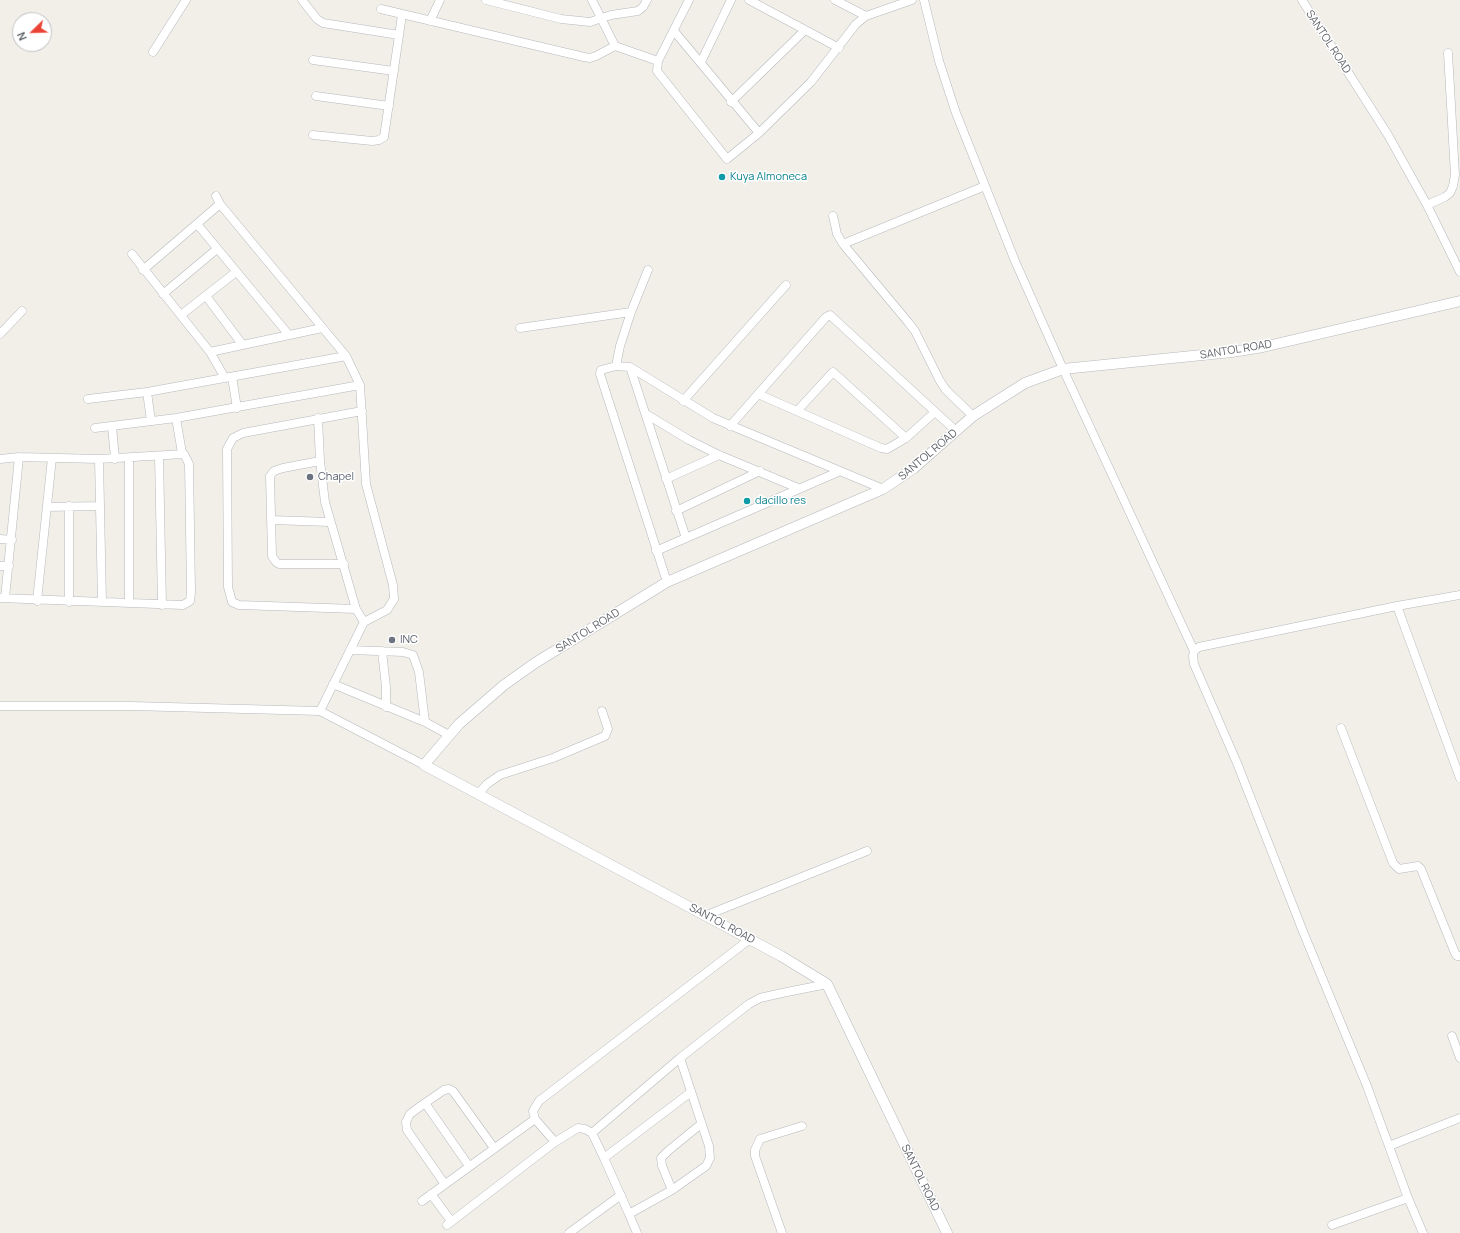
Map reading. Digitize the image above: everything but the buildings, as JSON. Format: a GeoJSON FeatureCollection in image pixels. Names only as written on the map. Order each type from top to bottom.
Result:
{"type":"FeatureCollection","features":[{"type":"Feature","properties":{"kind":"street"},"geometry":{"type":"LineString","coordinates":[[153,52],[186,0]]}},
{"type":"Feature","properties":{"kind":"street"},"geometry":{"type":"LineString","coordinates":[[302,0],[317,19],[323,23],[399,35]]}},
{"type":"Feature","properties":{"kind":"street"},"geometry":{"type":"LineString","coordinates":[[430,21],[440,0]]}},
{"type":"Feature","properties":{"kind":"street"},"geometry":{"type":"LineString","coordinates":[[486,0],[505,2],[562,19],[590,22],[611,15],[638,11],[643,7],[647,0]]}},
{"type":"Feature","properties":{"kind":"street"},"geometry":{"type":"LineString","coordinates":[[592,0],[615,46],[658,61]]}},
{"type":"Feature","properties":{"kind":"street"},"geometry":{"type":"LineString","coordinates":[[689,0],[656,67],[659,75],[726,158],[729,159],[759,133],[811,82],[839,48],[856,24],[866,16],[912,0]]}},
{"type":"Feature","properties":{"kind":"street"},"geometry":{"type":"LineString","coordinates":[[701,62],[731,0]]}},
{"type":"Feature","properties":{"kind":"street"},"geometry":{"type":"LineString","coordinates":[[749,0],[839,48]]}},
{"type":"Feature","properties":{"kind":"street"},"geometry":{"type":"LineString","coordinates":[[835,0],[866,16]]}},
{"type":"Feature","properties":{"kind":"street"},"geometry":{"type":"LineString","coordinates":[[924,0],[939,61],[956,113],[1015,261],[1063,369],[1194,651],[1194,664],[1237,763],[1304,934],[1367,1086],[1408,1198],[1424,1233]]}},
{"type":"Feature","properties":{"kind":"street","name":"SANTOL ROAD"},"geometry":{"type":"LineString","coordinates":[[1302,0],[1388,136],[1427,205],[1460,272]]}},
{"type":"Feature","properties":{"kind":"street"},"geometry":{"type":"LineString","coordinates":[[381,9],[590,58],[615,46]]}},
{"type":"Feature","properties":{"kind":"street"},"geometry":{"type":"LineString","coordinates":[[313,136],[372,141],[379,140],[386,133],[402,15]]}},
{"type":"Feature","properties":{"kind":"street"},"geometry":{"type":"LineString","coordinates":[[731,102],[805,30]]}},
{"type":"Feature","properties":{"kind":"street"},"geometry":{"type":"LineString","coordinates":[[674,31],[701,62],[731,102],[759,133]]}},
{"type":"Feature","properties":{"kind":"street"},"geometry":{"type":"LineString","coordinates":[[1427,205],[1446,196],[1450,193],[1453,186],[1454,175],[1448,53]]}},
{"type":"Feature","properties":{"kind":"street"},"geometry":{"type":"LineString","coordinates":[[312,60],[394,71]]}},
{"type":"Feature","properties":{"kind":"street"},"geometry":{"type":"LineString","coordinates":[[316,96],[389,106]]}},
{"type":"Feature","properties":{"kind":"street"},"geometry":{"type":"LineString","coordinates":[[843,244],[986,186]]}},
{"type":"Feature","properties":{"kind":"street"},"geometry":{"type":"LineString","coordinates":[[216,196],[220,204],[346,356],[360,385],[366,484],[394,594],[391,607],[364,622],[320,711]]}},
{"type":"Feature","properties":{"kind":"street"},"geometry":{"type":"LineString","coordinates":[[144,270],[220,204]]}},
{"type":"Feature","properties":{"kind":"street"},"geometry":{"type":"LineString","coordinates":[[833,216],[837,234],[843,244],[915,331],[946,390],[973,416]]}},
{"type":"Feature","properties":{"kind":"street"},"geometry":{"type":"LineString","coordinates":[[197,224],[289,335]]}},
{"type":"Feature","properties":{"kind":"street"},"geometry":{"type":"LineString","coordinates":[[163,294],[218,249]]}},
{"type":"Feature","properties":{"kind":"street"},"geometry":{"type":"LineString","coordinates":[[132,254],[210,352],[228,378],[238,408]]}},
{"type":"Feature","properties":{"kind":"street"},"geometry":{"type":"LineString","coordinates":[[616,366],[620,346],[631,312],[648,270]]}},
{"type":"Feature","properties":{"kind":"street"},"geometry":{"type":"LineString","coordinates":[[181,315],[236,272]]}},
{"type":"Feature","properties":{"kind":"street"},"geometry":{"type":"LineString","coordinates":[[683,401],[786,285]]}},
{"type":"Feature","properties":{"kind":"street"},"geometry":{"type":"LineString","coordinates":[[206,296],[242,344]]}},
{"type":"Feature","properties":{"kind":"street","name":"SANTOL ROAD"},"geometry":{"type":"LineString","coordinates":[[948,1233],[827,984],[801,967],[707,915],[424,765],[459,724],[504,685],[535,663],[667,582],[883,489],[914,468],[973,416],[1025,383],[1063,369],[1232,352],[1460,301]]}},
{"type":"Feature","properties":{"kind":"street"},"geometry":{"type":"LineString","coordinates":[[0,334],[22,311]]}},
{"type":"Feature","properties":{"kind":"street"},"geometry":{"type":"LineString","coordinates":[[520,328],[631,312]]}},
{"type":"Feature","properties":{"kind":"street"},"geometry":{"type":"LineString","coordinates":[[730,426],[826,317],[830,315],[956,431]]}},
{"type":"Feature","properties":{"kind":"street"},"geometry":{"type":"LineString","coordinates":[[210,352],[322,328]]}},
{"type":"Feature","properties":{"kind":"street"},"geometry":{"type":"LineString","coordinates":[[88,400],[147,392],[346,356]]}},
{"type":"Feature","properties":{"kind":"street"},"geometry":{"type":"LineString","coordinates":[[667,582],[600,374],[601,370],[616,366],[630,367],[683,401],[730,426],[838,472],[883,489]]}},
{"type":"Feature","properties":{"kind":"street"},"geometry":{"type":"LineString","coordinates":[[630,367],[686,538]]}},
{"type":"Feature","properties":{"kind":"street"},"geometry":{"type":"LineString","coordinates":[[798,410],[833,372],[906,438]]}},
{"type":"Feature","properties":{"kind":"street"},"geometry":{"type":"LineString","coordinates":[[95,428],[151,422],[238,408],[360,385]]}},
{"type":"Feature","properties":{"kind":"street"},"geometry":{"type":"LineString","coordinates":[[147,392],[151,422]]}},
{"type":"Feature","properties":{"kind":"street"},"geometry":{"type":"LineString","coordinates":[[758,394],[798,410],[881,448],[887,449],[906,438],[935,412]]}},
{"type":"Feature","properties":{"kind":"street"},"geometry":{"type":"LineString","coordinates":[[356,609],[239,605],[232,602],[229,595],[227,449],[230,441],[243,433],[362,411]]}},
{"type":"Feature","properties":{"kind":"street"},"geometry":{"type":"LineString","coordinates":[[646,414],[689,440],[719,455],[798,488]]}},
{"type":"Feature","properties":{"kind":"street"},"geometry":{"type":"LineString","coordinates":[[19,457],[9,566],[2,598],[36,601],[185,605],[190,601],[191,592],[189,464],[187,458],[182,454],[176,418]]}},
{"type":"Feature","properties":{"kind":"street"},"geometry":{"type":"LineString","coordinates":[[318,418],[323,488],[330,522],[344,564],[356,609],[364,622]]}},
{"type":"Feature","properties":{"kind":"street"},"geometry":{"type":"LineString","coordinates":[[112,426],[115,458]]}},
{"type":"Feature","properties":{"kind":"street"},"geometry":{"type":"LineString","coordinates":[[0,459],[19,457],[99,459],[182,454]]}},
{"type":"Feature","properties":{"kind":"street"},"geometry":{"type":"LineString","coordinates":[[666,479],[719,455]]}},
{"type":"Feature","properties":{"kind":"street"},"geometry":{"type":"LineString","coordinates":[[159,456],[162,605]]}},
{"type":"Feature","properties":{"kind":"street"},"geometry":{"type":"LineString","coordinates":[[36,601],[52,458]]}},
{"type":"Feature","properties":{"kind":"street"},"geometry":{"type":"LineString","coordinates":[[129,458],[129,604]]}},
{"type":"Feature","properties":{"kind":"street"},"geometry":{"type":"LineString","coordinates":[[99,459],[102,602]]}},
{"type":"Feature","properties":{"kind":"street"},"geometry":{"type":"LineString","coordinates":[[320,461],[283,468],[270,476],[272,556],[276,562],[344,564]]}},
{"type":"Feature","properties":{"kind":"street"},"geometry":{"type":"LineString","coordinates":[[676,511],[760,471]]}},
{"type":"Feature","properties":{"kind":"street"},"geometry":{"type":"LineString","coordinates":[[656,551],[798,488],[838,472]]}},
{"type":"Feature","properties":{"kind":"street"},"geometry":{"type":"LineString","coordinates":[[69,506],[69,602]]}},
{"type":"Feature","properties":{"kind":"street"},"geometry":{"type":"LineString","coordinates":[[47,507],[100,506]]}},
{"type":"Feature","properties":{"kind":"street"},"geometry":{"type":"LineString","coordinates":[[272,520],[330,522]]}},
{"type":"Feature","properties":{"kind":"street"},"geometry":{"type":"LineString","coordinates":[[0,539],[12,540]]}},
{"type":"Feature","properties":{"kind":"street"},"geometry":{"type":"LineString","coordinates":[[0,566],[9,566]]}},
{"type":"Feature","properties":{"kind":"street"},"geometry":{"type":"LineString","coordinates":[[1194,651],[1199,648],[1397,606],[1460,595]]}},
{"type":"Feature","properties":{"kind":"street"},"geometry":{"type":"LineString","coordinates":[[1397,606],[1460,778]]}},
{"type":"Feature","properties":{"kind":"street"},"geometry":{"type":"LineString","coordinates":[[350,650],[408,652],[414,657],[419,672],[425,722]]}},
{"type":"Feature","properties":{"kind":"street"},"geometry":{"type":"LineString","coordinates":[[382,651],[386,687],[386,707]]}},
{"type":"Feature","properties":{"kind":"street"},"geometry":{"type":"LineString","coordinates":[[333,684],[425,722],[449,735]]}},
{"type":"Feature","properties":{"kind":"street"},"geometry":{"type":"LineString","coordinates":[[0,706],[139,706],[320,711],[424,765]]}},
{"type":"Feature","properties":{"kind":"street"},"geometry":{"type":"LineString","coordinates":[[478,794],[487,784],[500,775],[553,758],[605,736],[608,729],[602,711]]}},
{"type":"Feature","properties":{"kind":"street"},"geometry":{"type":"LineString","coordinates":[[1341,728],[1393,863],[1399,869],[1418,866],[1421,869],[1455,953],[1457,956],[1460,956]]}},
{"type":"Feature","properties":{"kind":"street"},"geometry":{"type":"LineString","coordinates":[[707,915],[867,851]]}},
{"type":"Feature","properties":{"kind":"street"},"geometry":{"type":"LineString","coordinates":[[555,1142],[535,1119],[533,1111],[539,1100],[750,939]]}},
{"type":"Feature","properties":{"kind":"street"},"geometry":{"type":"LineString","coordinates":[[592,1133],[680,1058],[749,1004],[760,998],[827,984]]}},
{"type":"Feature","properties":{"kind":"street"},"geometry":{"type":"LineString","coordinates":[[1452,1036],[1460,1058]]}},
{"type":"Feature","properties":{"kind":"street"},"geometry":{"type":"LineString","coordinates":[[629,1214],[672,1190],[703,1169],[709,1162],[708,1146],[680,1058]]}},
{"type":"Feature","properties":{"kind":"street"},"geometry":{"type":"LineString","coordinates":[[444,1183],[407,1130],[406,1122],[410,1114],[424,1103],[444,1090],[449,1089],[453,1091],[494,1148]]}},
{"type":"Feature","properties":{"kind":"street"},"geometry":{"type":"LineString","coordinates":[[604,1158],[691,1092]]}},
{"type":"Feature","properties":{"kind":"street"},"geometry":{"type":"LineString","coordinates":[[424,1103],[469,1166]]}},
{"type":"Feature","properties":{"kind":"street"},"geometry":{"type":"LineString","coordinates":[[1389,1146],[1460,1118]]}},
{"type":"Feature","properties":{"kind":"street"},"geometry":{"type":"LineString","coordinates":[[422,1200],[535,1119]]}},
{"type":"Feature","properties":{"kind":"street"},"geometry":{"type":"LineString","coordinates":[[672,1190],[662,1166],[661,1158],[668,1150],[701,1124]]}},
{"type":"Feature","properties":{"kind":"street"},"geometry":{"type":"LineString","coordinates":[[782,1233],[755,1156],[755,1150],[760,1139],[802,1126]]}},
{"type":"Feature","properties":{"kind":"street"},"geometry":{"type":"LineString","coordinates":[[431,1194],[449,1223],[555,1142],[578,1128],[585,1129],[592,1133],[637,1233]]}},
{"type":"Feature","properties":{"kind":"street"},"geometry":{"type":"LineString","coordinates":[[569,1233],[621,1195]]}},
{"type":"Feature","properties":{"kind":"street"},"geometry":{"type":"LineString","coordinates":[[1332,1225],[1408,1198]]}},
{"type":"Feature","properties":{"kind":"place","name":"Kuya Almoneca"},"geometry":{"type":"Point","coordinates":[722,177]}},
{"type":"Feature","properties":{"kind":"place","name":"Chapel"},"geometry":{"type":"Point","coordinates":[310,477]}},
{"type":"Feature","properties":{"kind":"place","name":"dacillo res"},"geometry":{"type":"Point","coordinates":[747,501]}},
{"type":"Feature","properties":{"kind":"place","name":"INC"},"geometry":{"type":"Point","coordinates":[392,640]}}]}
